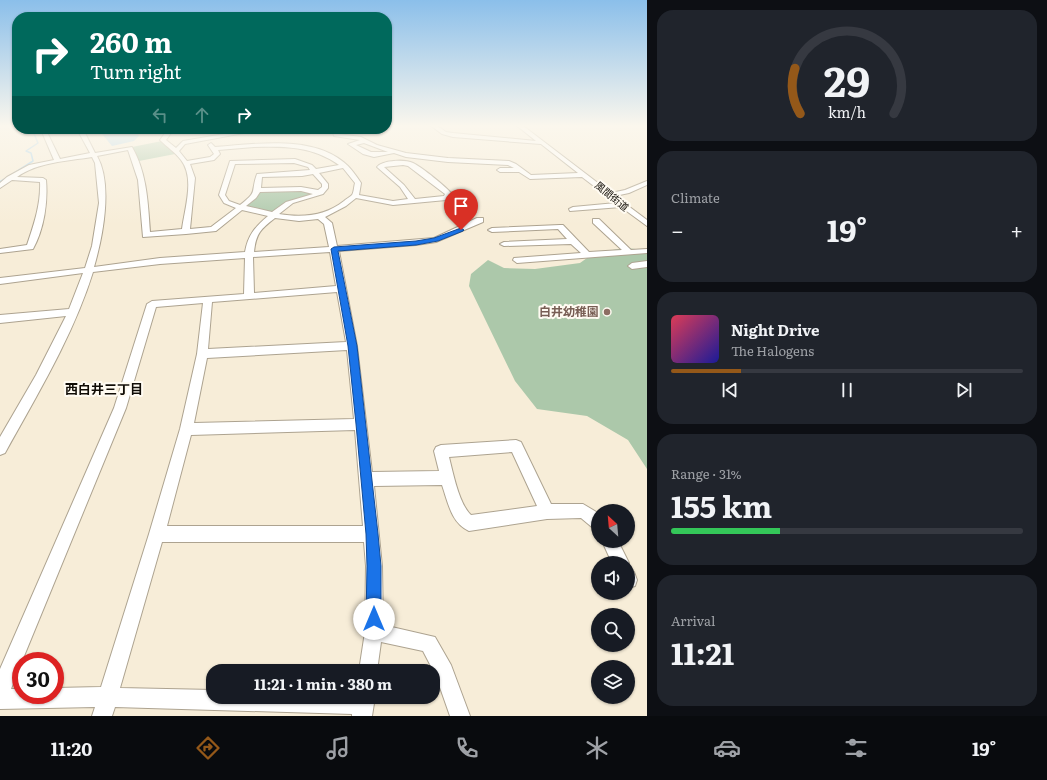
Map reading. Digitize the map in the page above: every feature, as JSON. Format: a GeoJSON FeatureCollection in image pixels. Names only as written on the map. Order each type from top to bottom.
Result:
{"type":"FeatureCollection","features":[{"type":"Feature","properties":{"kind":"street"},"geometry":{"type":"LineString","coordinates":[[0,186],[9,178],[31,166],[72,158]]}},
{"type":"Feature","properties":{"kind":"street"},"geometry":{"type":"LineString","coordinates":[[0,449],[51,359],[73,312],[90,269],[102,217],[104,199],[102,174],[97,158]]}},
{"type":"Feature","properties":{"kind":"street"},"geometry":{"type":"LineString","coordinates":[[134,158],[141,175],[146,235],[213,229],[254,197],[258,190],[259,175],[302,174],[344,166]]}},
{"type":"Feature","properties":{"kind":"street"},"geometry":{"type":"LineString","coordinates":[[182,158],[192,177],[186,232]]}},
{"type":"Feature","properties":{"kind":"street"},"geometry":{"type":"LineString","coordinates":[[185,163],[213,158]]}},
{"type":"Feature","properties":{"kind":"street"},"geometry":{"type":"LineString","coordinates":[[249,296],[250,254],[254,234],[273,215],[284,206],[292,202],[314,197],[321,193],[325,188],[325,184],[310,166],[295,161],[232,162],[222,195],[226,202],[273,215],[300,219],[321,217],[335,211],[355,196],[358,183],[354,176],[336,158]]}},
{"type":"Feature","properties":{"kind":"street"},"geometry":{"type":"LineString","coordinates":[[437,158],[482,163],[509,163],[530,177],[585,175]]}},
{"type":"Feature","properties":{"kind":"street","name":"風間街道"},"geometry":{"type":"LineString","coordinates":[[563,158],[647,224]]}},
{"type":"Feature","properties":{"kind":"street"},"geometry":{"type":"LineString","coordinates":[[355,196],[393,203],[446,198],[449,194],[410,164],[403,163],[382,165],[380,167],[402,186],[412,201]]}},
{"type":"Feature","properties":{"kind":"street"},"geometry":{"type":"LineString","coordinates":[[500,170],[520,170]]}},
{"type":"Feature","properties":{"kind":"street"},"geometry":{"type":"LineString","coordinates":[[0,251],[30,247],[41,218],[45,194],[43,180],[9,178]]}},
{"type":"Feature","properties":{"kind":"street"},"geometry":{"type":"LineString","coordinates":[[611,196],[632,190],[647,183]]}},
{"type":"Feature","properties":{"kind":"street"},"geometry":{"type":"LineString","coordinates":[[258,190],[301,189],[321,193]]}},
{"type":"Feature","properties":{"kind":"street"},"geometry":{"type":"LineString","coordinates":[[573,208],[622,205]]}},
{"type":"Feature","properties":{"kind":"street"},"geometry":{"type":"LineString","coordinates":[[321,217],[328,223],[334,249],[352,346],[361,424],[374,566],[374,632],[369,664]]}},
{"type":"Feature","properties":{"kind":"street"},"geometry":{"type":"LineString","coordinates":[[0,281],[160,261],[416,243],[436,240],[480,220]]}},
{"type":"Feature","properties":{"kind":"street"},"geometry":{"type":"LineString","coordinates":[[596,221],[629,252]]}},
{"type":"Feature","properties":{"kind":"street"},"geometry":{"type":"LineString","coordinates":[[492,230],[560,227],[588,256]]}},
{"type":"Feature","properties":{"kind":"street"},"geometry":{"type":"LineString","coordinates":[[504,244],[574,241]]}},
{"type":"Feature","properties":{"kind":"street"},"geometry":{"type":"LineString","coordinates":[[517,260],[647,251]]}},
{"type":"Feature","properties":{"kind":"street"},"geometry":{"type":"LineString","coordinates":[[632,266],[647,264]]}},
{"type":"Feature","properties":{"kind":"street"},"geometry":{"type":"LineString","coordinates":[[0,692],[120,408],[152,304],[341,289]]}},
{"type":"Feature","properties":{"kind":"street"},"geometry":{"type":"LineString","coordinates":[[102,716],[157,534],[186,430],[202,354],[208,299]]}},
{"type":"Feature","properties":{"kind":"street"},"geometry":{"type":"LineString","coordinates":[[0,319],[73,312]]}},
{"type":"Feature","properties":{"kind":"street"},"geometry":{"type":"LineString","coordinates":[[202,354],[352,346]]}},
{"type":"Feature","properties":{"kind":"street"},"geometry":{"type":"LineString","coordinates":[[186,430],[361,424]]}},
{"type":"Feature","properties":{"kind":"street"},"geometry":{"type":"LineString","coordinates":[[547,512],[516,446],[441,451],[447,478],[461,516],[469,523],[547,512],[583,511],[591,518]]}},
{"type":"Feature","properties":{"kind":"street"},"geometry":{"type":"LineString","coordinates":[[366,479],[447,478]]}},
{"type":"Feature","properties":{"kind":"street"},"geometry":{"type":"LineString","coordinates":[[157,534],[372,534]]}},
{"type":"Feature","properties":{"kind":"street"},"geometry":{"type":"LineString","coordinates":[[374,632],[429,643],[444,672],[460,716]]}},
{"type":"Feature","properties":{"kind":"street"},"geometry":{"type":"LineString","coordinates":[[0,699],[107,696],[364,706]]}},
{"type":"Feature","properties":{"kind":"green space"},"geometry":{"type":"Polygon","coordinates":[[[138,158],[152,158],[139,161],[138,158]]]}},
{"type":"Feature","properties":{"kind":"green space"},"geometry":{"type":"Polygon","coordinates":[[[299,190],[313,193],[314,196],[289,203],[270,213],[248,208],[247,205],[259,193],[299,190]]]}},
{"type":"Feature","properties":{"kind":"green space"},"geometry":{"type":"Polygon","coordinates":[[[625,248],[647,250],[647,469],[628,440],[587,416],[537,409],[515,381],[469,286],[471,274],[488,260],[504,268],[535,269],[580,263],[594,253],[625,248]]]}},
{"type":"Feature","properties":{"kind":"waterway"},"geometry":{"type":"LineString","coordinates":[[8,177],[33,161],[32,158]]}},
{"type":"Feature","properties":{"kind":"waterway"},"geometry":{"type":"LineString","coordinates":[[0,182],[10,176]]}},
{"type":"Feature","properties":{"kind":"place","name":"白井幼稚園"},"geometry":{"type":"Point","coordinates":[607,312]}},
{"type":"Feature","properties":{"kind":"district","name":"西白井三丁目"},"geometry":{"type":"Point","coordinates":[104,389]}},
{"type":"Feature","properties":{"kind":"route"},"geometry":{"type":"LineString","coordinates":[[374,619],[374,566],[372,534],[361,424],[352,346],[334,249],[416,243],[436,240],[461,230]]}}]}
